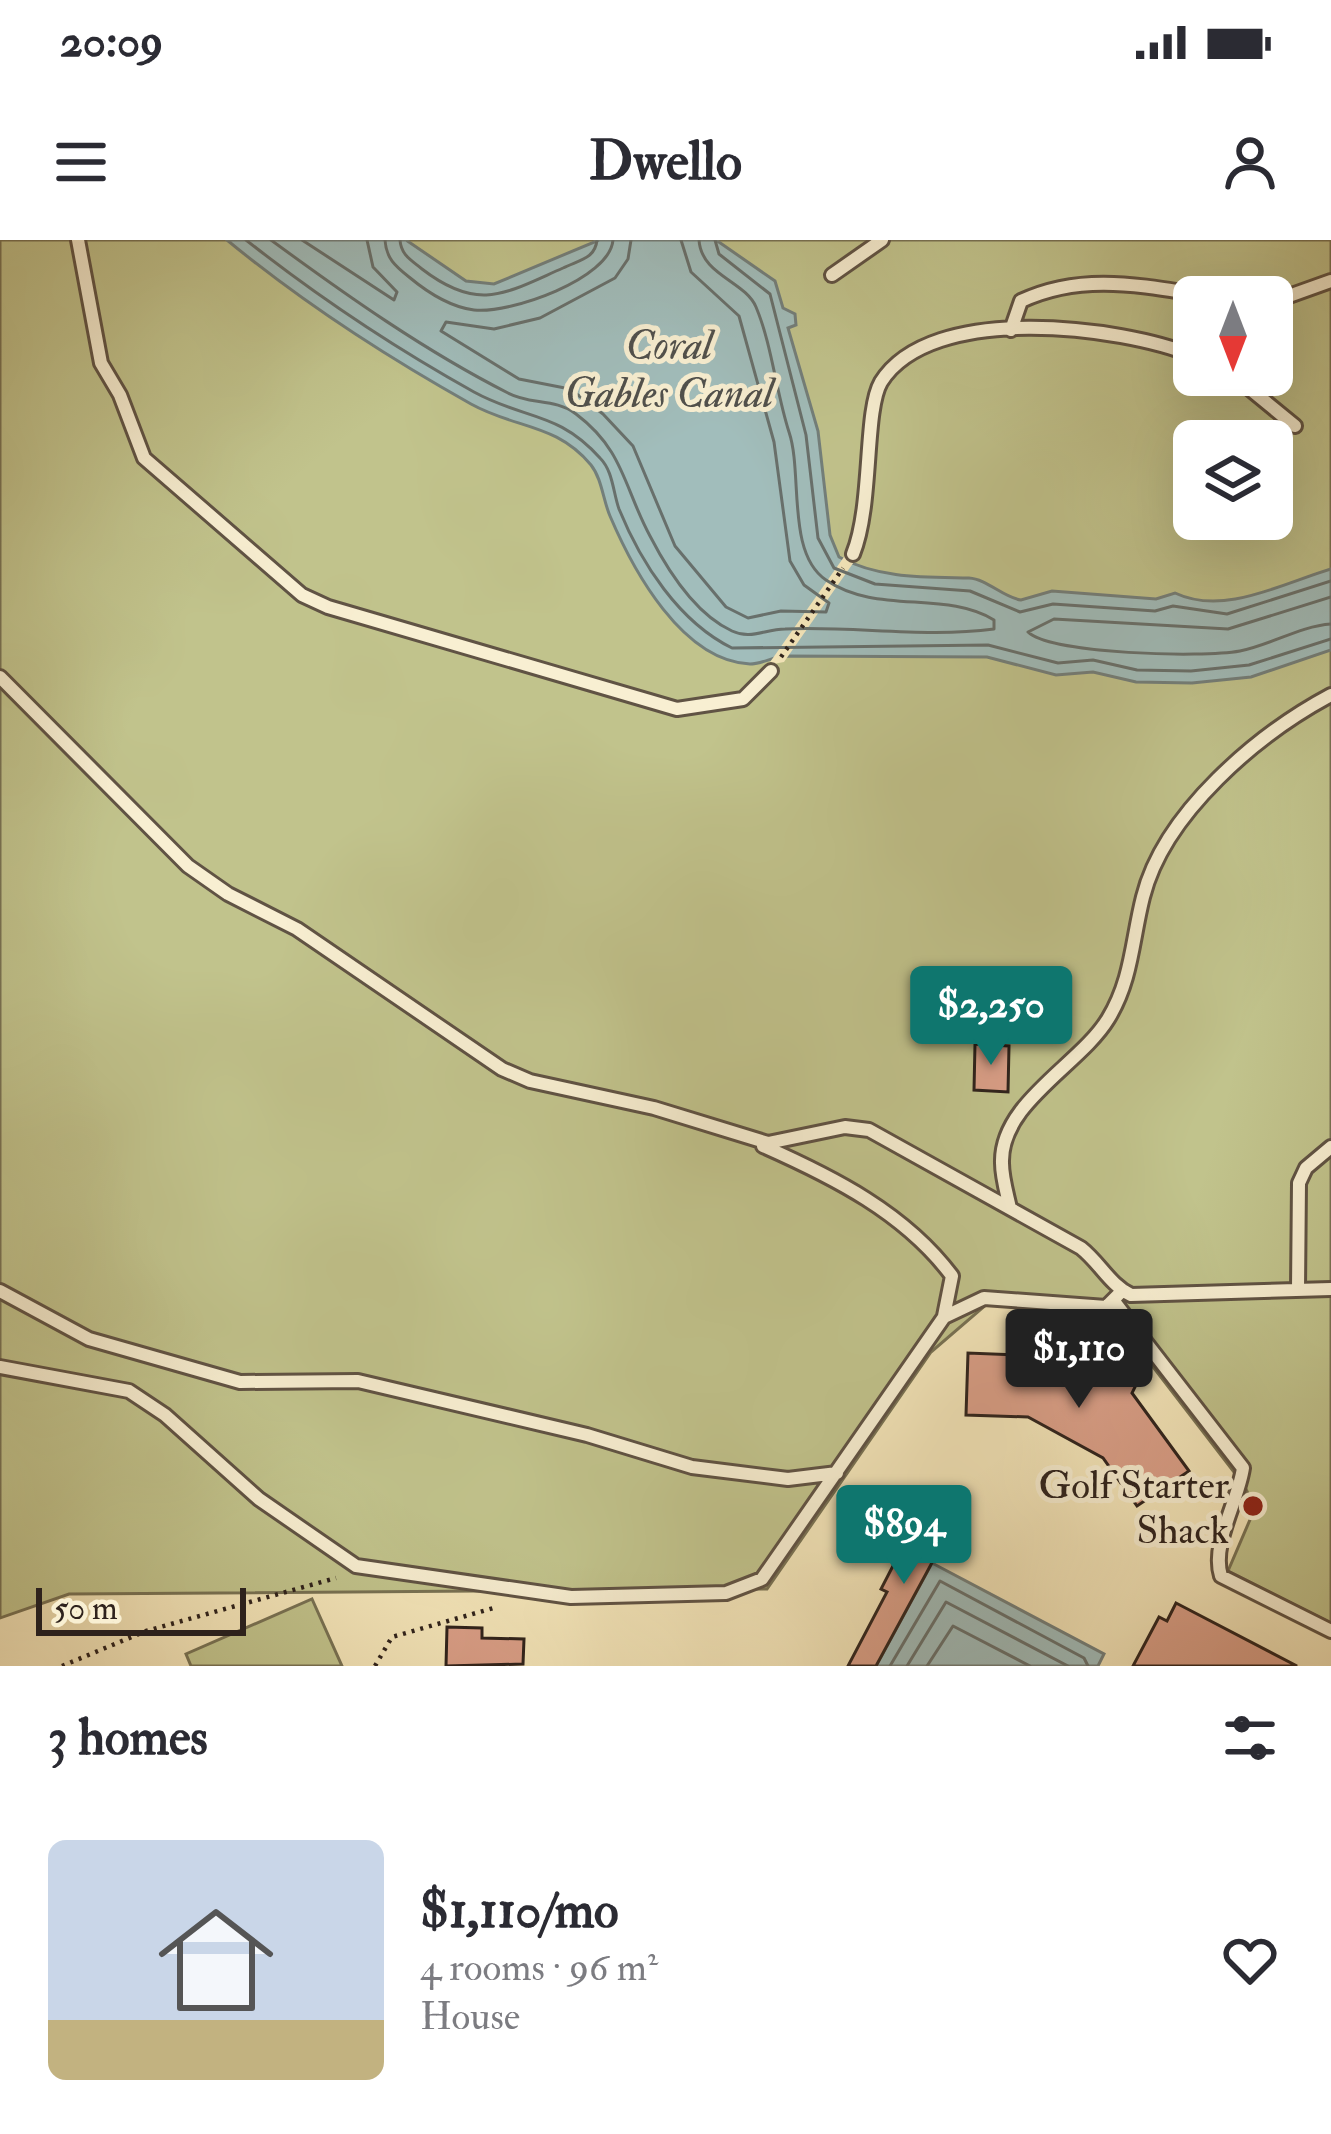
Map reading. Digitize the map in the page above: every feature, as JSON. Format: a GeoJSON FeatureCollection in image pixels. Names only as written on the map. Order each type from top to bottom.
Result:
{"type":"FeatureCollection","features":[{"type":"Feature","properties":{"kind":"lane"},"geometry":{"type":"LineString","coordinates":[[78,240],[101,363],[120,395],[144,458],[302,595],[676,710],[743,699],[771,671]]}},
{"type":"Feature","properties":{"kind":"lane"},"geometry":{"type":"LineString","coordinates":[[832,274],[882,240]]}},
{"type":"Feature","properties":{"kind":"lane"},"geometry":{"type":"LineString","coordinates":[[1011,330],[1021,301],[1058,284],[1099,281],[1173,291]]}},
{"type":"Feature","properties":{"kind":"lane"},"geometry":{"type":"LineString","coordinates":[[1293,295],[1331,281]]}},
{"type":"Feature","properties":{"kind":"lane"},"geometry":{"type":"LineString","coordinates":[[853,554],[864,526],[880,384],[904,358],[938,337],[1011,330],[1156,340],[1173,347]]}},
{"type":"Feature","properties":{"kind":"lane"},"geometry":{"type":"LineString","coordinates":[[1259,396],[1295,426]]}},
{"type":"Feature","properties":{"kind":"lane"},"geometry":{"type":"LineString","coordinates":[[0,677],[188,866],[228,894],[297,929],[502,1069],[530,1082],[654,1108],[743,1138],[847,1188],[932,1250],[952,1276],[944,1317],[762,1580],[726,1593],[571,1597],[514,1585],[364,1569],[260,1499],[165,1415],[129,1391],[0,1367]]}},
{"type":"Feature","properties":{"kind":"lane"},"geometry":{"type":"LineString","coordinates":[[1010,1208],[1001,1160],[1008,1135],[1025,1108],[1107,1021],[1125,983],[1143,897],[1158,860],[1250,746],[1331,695]]}},
{"type":"Feature","properties":{"kind":"lane"},"geometry":{"type":"LineString","coordinates":[[743,1138],[782,1142],[845,1127],[869,1130],[1081,1248],[1243,1468],[1238,1502],[1216,1559],[1221,1576],[1331,1631]]}},
{"type":"Feature","properties":{"kind":"lane"},"geometry":{"type":"LineString","coordinates":[[1298,1289],[1299,1183],[1306,1168],[1331,1147]]}},
{"type":"Feature","properties":{"kind":"lane"},"geometry":{"type":"LineString","coordinates":[[944,1317],[984,1298],[1106,1307],[1117,1295],[1331,1289]]}},
{"type":"Feature","properties":{"kind":"lane"},"geometry":{"type":"LineString","coordinates":[[0,1291],[89,1339],[240,1382],[358,1382],[587,1435],[692,1467],[788,1479],[837,1473]]}},
{"type":"Feature","properties":{"kind":"path"},"geometry":{"type":"LineString","coordinates":[[771,671],[853,554]]}},
{"type":"Feature","properties":{"kind":"path"},"geometry":{"type":"LineString","coordinates":[[62,1666],[146,1631],[364,1569]]}},
{"type":"Feature","properties":{"kind":"path"},"geometry":{"type":"LineString","coordinates":[[375,1666],[392,1637],[504,1605]]}},
{"type":"Feature","properties":{"kind":"green space"},"geometry":{"type":"Polygon","coordinates":[[[0,240],[1331,240],[1331,1623],[1228,1571],[1255,1508],[1244,1485],[1137,1346],[1128,1348],[1105,1336],[1106,1326],[1092,1315],[988,1303],[931,1352],[767,1589],[69,1594],[0,1618],[0,240]]]}},
{"type":"Feature","properties":{"kind":"green space"},"geometry":{"type":"Polygon","coordinates":[[[312,1599],[342,1666],[191,1666],[186,1654],[312,1599]]]}},
{"type":"Feature","properties":{"kind":"water","name":"Coral Gables Canal"},"geometry":{"type":"Polygon","coordinates":[[[227,240],[406,240],[466,281],[494,284],[599,240],[716,240],[775,281],[783,308],[795,314],[796,325],[788,328],[818,431],[830,535],[839,557],[887,573],[976,579],[1021,600],[1052,591],[1233,599],[1331,569],[1331,650],[1251,677],[1192,683],[1136,682],[1093,672],[1056,675],[987,657],[785,656],[750,664],[725,659],[682,630],[646,586],[610,516],[595,471],[578,451],[550,434],[471,404],[408,367],[315,307],[227,240]]]}},
{"type":"Feature","properties":{"kind":"water"},"geometry":{"type":"Polygon","coordinates":[[[932,1563],[1104,1654],[1098,1666],[876,1666],[932,1563]]]}},
{"type":"Feature","properties":{"kind":"pier"},"geometry":{"type":"Polygon","coordinates":[[[846,554],[856,559],[784,662],[768,665],[846,554]]]}},
{"type":"Feature","properties":{"kind":"building"},"geometry":{"type":"Polygon","coordinates":[[[975,1044],[1009,1046],[1008,1092],[974,1090],[975,1044]]]}},
{"type":"Feature","properties":{"kind":"building"},"geometry":{"type":"Polygon","coordinates":[[[1072,1342],[1140,1377],[1132,1393],[1189,1471],[1137,1506],[1103,1458],[1028,1417],[966,1415],[968,1353],[1064,1357],[1072,1342]]]}},
{"type":"Feature","properties":{"kind":"building"},"geometry":{"type":"Polygon","coordinates":[[[937,1502],[958,1514],[876,1666],[848,1666],[887,1592],[881,1589],[896,1560],[904,1564],[937,1502]]]}},
{"type":"Feature","properties":{"kind":"building"},"geometry":{"type":"Polygon","coordinates":[[[1176,1603],[1297,1666],[1133,1666],[1159,1617],[1167,1621],[1176,1603]]]}},
{"type":"Feature","properties":{"kind":"building"},"geometry":{"type":"Polygon","coordinates":[[[447,1627],[482,1628],[482,1638],[524,1639],[523,1664],[446,1666],[447,1627]]]}},
{"type":"Feature","properties":{"kind":"place","name":"Golf Starter Shack"},"geometry":{"type":"Point","coordinates":[1253,1506]}}]}
